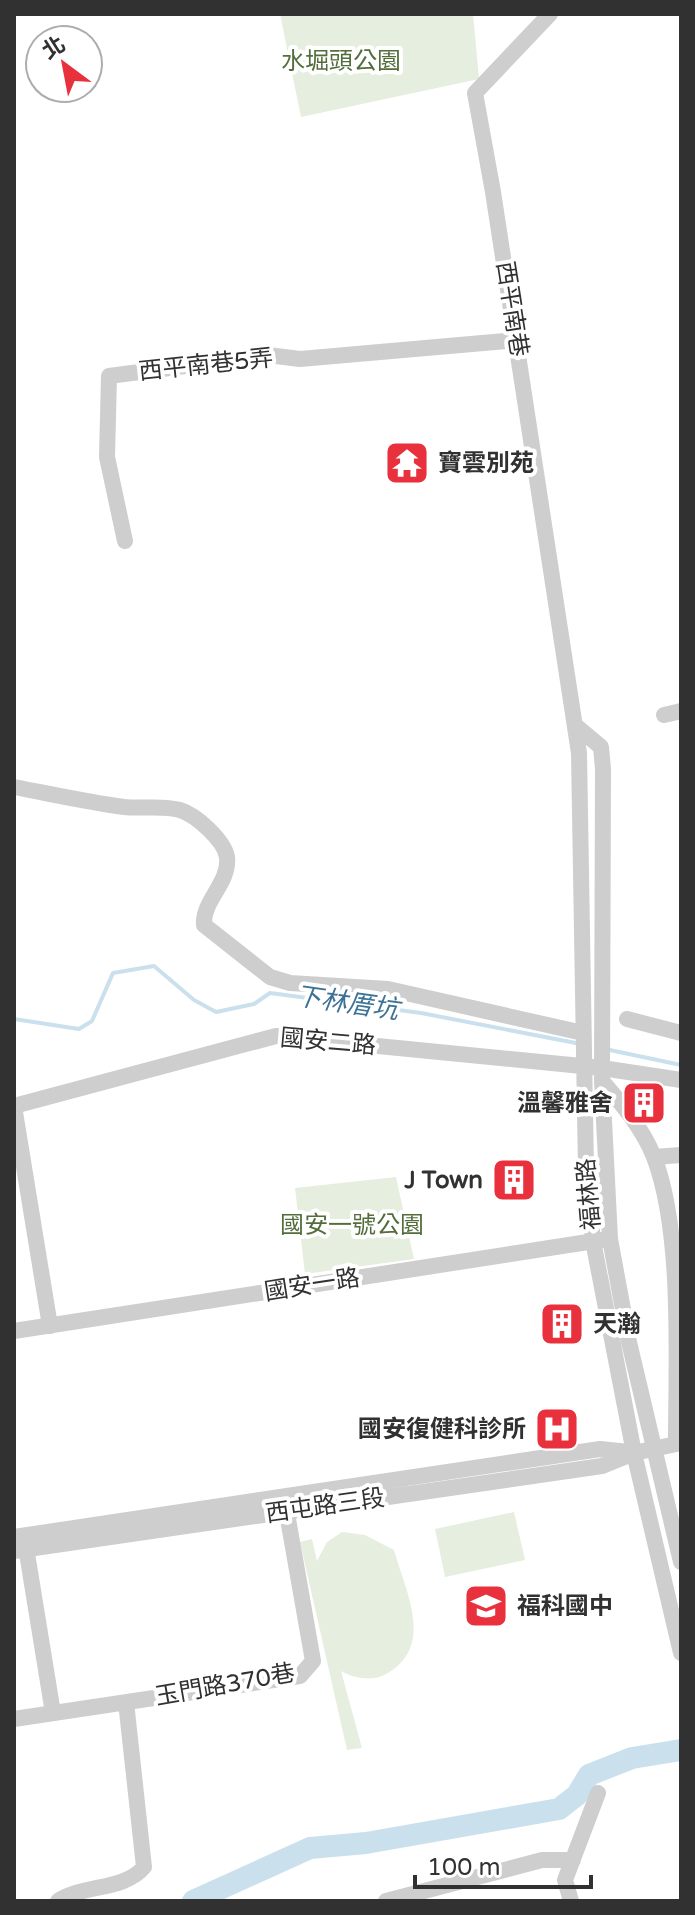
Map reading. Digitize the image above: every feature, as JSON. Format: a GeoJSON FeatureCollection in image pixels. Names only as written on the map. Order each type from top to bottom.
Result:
{"type":"FeatureCollection","features":[{"type":"Feature","properties":{"kind":"street","name":"西平南巷"},"geometry":{"type":"LineString","coordinates":[[550,14],[475,93],[564,633]]}},
{"type":"Feature","properties":{"kind":"street","name":"西平南巷5弄"},"geometry":{"type":"LineString","coordinates":[[125,541],[107,457],[109,376],[268,355],[300,359],[517,340]]}},
{"type":"Feature","properties":{"kind":"street","name":"福林路"},"geometry":{"type":"LineString","coordinates":[[564,633],[580,785],[586,1171],[593,1241],[634,1453],[681,1653]]}},
{"type":"Feature","properties":{"kind":"street","name":"福林路"},"geometry":{"type":"LineString","coordinates":[[576,726],[601,747],[603,769],[602,1060],[610,1239],[618,1290],[654,1450],[677,1527],[681,1562]]}},
{"type":"Feature","properties":{"kind":"street"},"geometry":{"type":"LineString","coordinates":[[14,787],[127,807],[179,810],[195,818],[225,848],[228,861],[222,883],[203,914],[204,925],[270,977],[290,983],[388,989],[583,1048]]}},
{"type":"Feature","properties":{"kind":"street"},"geometry":{"type":"LineString","coordinates":[[627,1019],[681,1033]]}},
{"type":"Feature","properties":{"kind":"street","name":"國安二路"},"geometry":{"type":"LineString","coordinates":[[14,1106],[276,1036],[583,1048],[602,1060],[681,1080]]}},
{"type":"Feature","properties":{"kind":"street"},"geometry":{"type":"LineString","coordinates":[[602,1060],[654,1157],[675,1228],[678,1444]]}},
{"type":"Feature","properties":{"kind":"street"},"geometry":{"type":"LineString","coordinates":[[14,1106],[50,1326]]}},
{"type":"Feature","properties":{"kind":"street"},"geometry":{"type":"LineString","coordinates":[[654,1157],[681,1155]]}},
{"type":"Feature","properties":{"kind":"street","name":"國安一路"},"geometry":{"type":"LineString","coordinates":[[14,1331],[610,1239]]}},
{"type":"Feature","properties":{"kind":"street","name":"西屯路三段"},"geometry":{"type":"LineString","coordinates":[[20,1543],[285,1504],[602,1466],[634,1453],[678,1444]]}},
{"type":"Feature","properties":{"kind":"street","name":"玉門路370巷"},"geometry":{"type":"LineString","coordinates":[[14,1719],[300,1676],[313,1661],[285,1504]]}},
{"type":"Feature","properties":{"kind":"street"},"geometry":{"type":"LineString","coordinates":[[20,1543],[53,1713]]}},
{"type":"Feature","properties":{"kind":"street"},"geometry":{"type":"LineString","coordinates":[[58,1901],[72,1892],[134,1879],[144,1867],[126,1702]]}},
{"type":"Feature","properties":{"kind":"street"},"geometry":{"type":"LineString","coordinates":[[571,1901],[565,1880],[598,1793]]}},
{"type":"Feature","properties":{"kind":"street"},"geometry":{"type":"LineString","coordinates":[[386,1901],[542,1860],[573,1860]]}},
{"type":"Feature","properties":{"kind":"green space","name":"水堀頭公園"},"geometry":{"type":"Polygon","coordinates":[[[280,14],[473,14],[479,79],[301,117],[280,14]]]}},
{"type":"Feature","properties":{"kind":"green space","name":"國安一號公園"},"geometry":{"type":"Polygon","coordinates":[[[396,1177],[414,1259],[305,1274],[295,1188],[396,1177]]]}},
{"type":"Feature","properties":{"kind":"green space"},"geometry":{"type":"Polygon","coordinates":[[[514,1512],[525,1560],[445,1577],[435,1529],[514,1512]]]}},
{"type":"Feature","properties":{"kind":"green space"},"geometry":{"type":"Polygon","coordinates":[[[342,1532],[365,1535],[394,1550],[413,1616],[410,1648],[402,1661],[388,1673],[376,1678],[364,1678],[341,1671],[362,1748],[347,1750],[300,1542],[312,1539],[317,1561],[327,1542],[342,1532]]]}},
{"type":"Feature","properties":{"kind":"waterway","name":"下林厝坑"},"geometry":{"type":"LineString","coordinates":[[14,1019],[79,1029],[92,1021],[113,973],[154,966],[194,1000],[216,1012],[254,1004],[270,993],[421,1013],[581,1044]]}},
{"type":"Feature","properties":{"kind":"waterway","name":"下林厝坑"},"geometry":{"type":"LineString","coordinates":[[605,1049],[681,1065]]}},
{"type":"Feature","properties":{"kind":"waterway"},"geometry":{"type":"LineString","coordinates":[[193,1901],[310,1848],[366,1843],[559,1809],[577,1795],[589,1775],[632,1758],[681,1750]]}},
{"type":"Feature","properties":{"kind":"place","name":"寶雲別苑"},"geometry":{"type":"Point","coordinates":[407,463]}},
{"type":"Feature","properties":{"kind":"place","name":"溫馨雅舍"},"geometry":{"type":"Point","coordinates":[644,1103]}},
{"type":"Feature","properties":{"kind":"place","name":"J Town"},"geometry":{"type":"Point","coordinates":[514,1180]}},
{"type":"Feature","properties":{"kind":"place","name":"天瀚"},"geometry":{"type":"Point","coordinates":[562,1324]}},
{"type":"Feature","properties":{"kind":"place","name":"國安復健科診所"},"geometry":{"type":"Point","coordinates":[557,1429]}},
{"type":"Feature","properties":{"kind":"place","name":"福科國中"},"geometry":{"type":"Point","coordinates":[486,1606]}}]}
